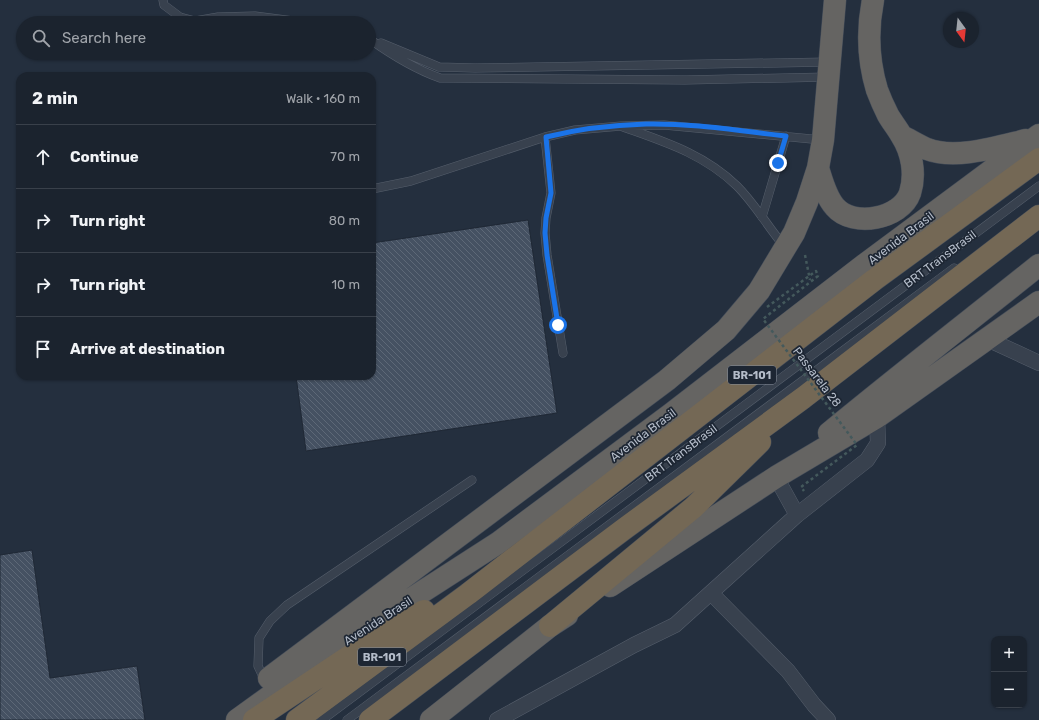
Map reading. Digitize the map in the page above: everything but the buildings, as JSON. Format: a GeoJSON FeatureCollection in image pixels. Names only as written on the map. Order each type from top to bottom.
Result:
{"type":"FeatureCollection","features":[{"type":"Feature","properties":{"kind":"highway","name":"Avenida Brasil"},"geometry":{"type":"LineString","coordinates":[[234,720],[265,681],[666,380],[763,299],[807,202],[818,168],[823,140],[835,0]]}},
{"type":"Feature","properties":{"kind":"highway"},"geometry":{"type":"LineString","coordinates":[[818,168],[826,193],[835,208],[846,215],[859,219],[874,219],[890,213],[901,205],[909,195],[913,182],[911,156],[902,136],[887,114],[877,90],[869,56],[869,19],[873,0]]}},
{"type":"Feature","properties":{"kind":"highway"},"geometry":{"type":"LineString","coordinates":[[902,136],[928,149],[951,154],[1037,144]]}},
{"type":"Feature","properties":{"kind":"highway","name":"Avenida Brasil"},"geometry":{"type":"LineString","coordinates":[[297,720],[468,594],[868,285],[1037,144]]}},
{"type":"Feature","properties":{"kind":"highway","name":"Avenida Brasil"},"geometry":{"type":"LineString","coordinates":[[237,720],[352,637],[498,543],[671,414],[864,265],[1037,144]]}},
{"type":"Feature","properties":{"kind":"highway"},"geometry":{"type":"LineString","coordinates":[[370,720],[624,529],[803,398],[1039,216]]}},
{"type":"Feature","properties":{"kind":"highway"},"geometry":{"type":"LineString","coordinates":[[776,477],[894,379],[1039,265]]}},
{"type":"Feature","properties":{"kind":"highway"},"geometry":{"type":"LineString","coordinates":[[550,626],[776,477],[877,417],[1039,302]]}},
{"type":"Feature","properties":{"kind":"highway"},"geometry":{"type":"LineString","coordinates":[[431,720],[550,626],[694,507],[743,460],[803,398]]}},
{"type":"Feature","properties":{"kind":"highway"},"geometry":{"type":"LineString","coordinates":[[254,720],[353,654],[420,613],[468,594]]}},
{"type":"Feature","properties":{"kind":"street"},"geometry":{"type":"LineString","coordinates":[[987,339],[1039,363]]}},
{"type":"Feature","properties":{"kind":"street"},"geometry":{"type":"LineString","coordinates":[[497,720],[675,624],[712,593],[797,515],[867,460],[878,443],[877,417]]}},
{"type":"Feature","properties":{"kind":"street"},"geometry":{"type":"LineString","coordinates":[[776,477],[797,515]]}},
{"type":"Feature","properties":{"kind":"street"},"geometry":{"type":"LineString","coordinates":[[712,593],[788,671],[814,705],[828,720]]}},
{"type":"Feature","properties":{"kind":"lane"},"geometry":{"type":"LineString","coordinates":[[162,0],[164,5],[179,16]]}},
{"type":"Feature","properties":{"kind":"lane"},"geometry":{"type":"LineString","coordinates":[[376,41],[439,67],[829,70]]}},
{"type":"Feature","properties":{"kind":"lane"},"geometry":{"type":"LineString","coordinates":[[376,43],[404,62],[440,78],[685,80],[829,70]]}},
{"type":"Feature","properties":{"kind":"lane"},"geometry":{"type":"LineString","coordinates":[[376,188],[411,181],[546,137],[575,130],[664,124],[823,140]]}},
{"type":"Feature","properties":{"kind":"lane"},"geometry":{"type":"LineString","coordinates":[[620,126],[688,151],[715,167],[737,186],[762,217],[790,240]]}},
{"type":"Feature","properties":{"kind":"lane"},"geometry":{"type":"LineString","coordinates":[[762,217],[786,136]]}},
{"type":"Feature","properties":{"kind":"lane"},"geometry":{"type":"LineString","coordinates":[[546,137],[551,193],[546,218],[545,233],[547,255],[563,353]]}},
{"type":"Feature","properties":{"kind":"lane","name":"BRT TransBrasil"},"geometry":{"type":"LineString","coordinates":[[322,720],[1039,186]]}},
{"type":"Feature","properties":{"kind":"lane","name":"BRT TransBrasil"},"geometry":{"type":"LineString","coordinates":[[347,720],[962,262]]}},
{"type":"Feature","properties":{"kind":"lane"},"geometry":{"type":"LineString","coordinates":[[265,681],[258,666],[259,638],[270,621],[287,605],[472,480]]}},
{"type":"Feature","properties":{"kind":"path"},"geometry":{"type":"LineString","coordinates":[[763,299],[770,312],[810,280],[802,240],[790,240]]}},
{"type":"Feature","properties":{"kind":"path","name":"Passarela 28"},"geometry":{"type":"LineString","coordinates":[[763,299],[816,271],[818,276],[763,319],[857,445],[801,487],[804,490]]}},
{"type":"Feature","properties":{"kind":"route"},"geometry":{"type":"LineString","coordinates":[[558,325],[545,233],[546,218],[551,193],[546,137],[575,130],[646,124],[664,124],[786,136],[778,163]]}}]}
